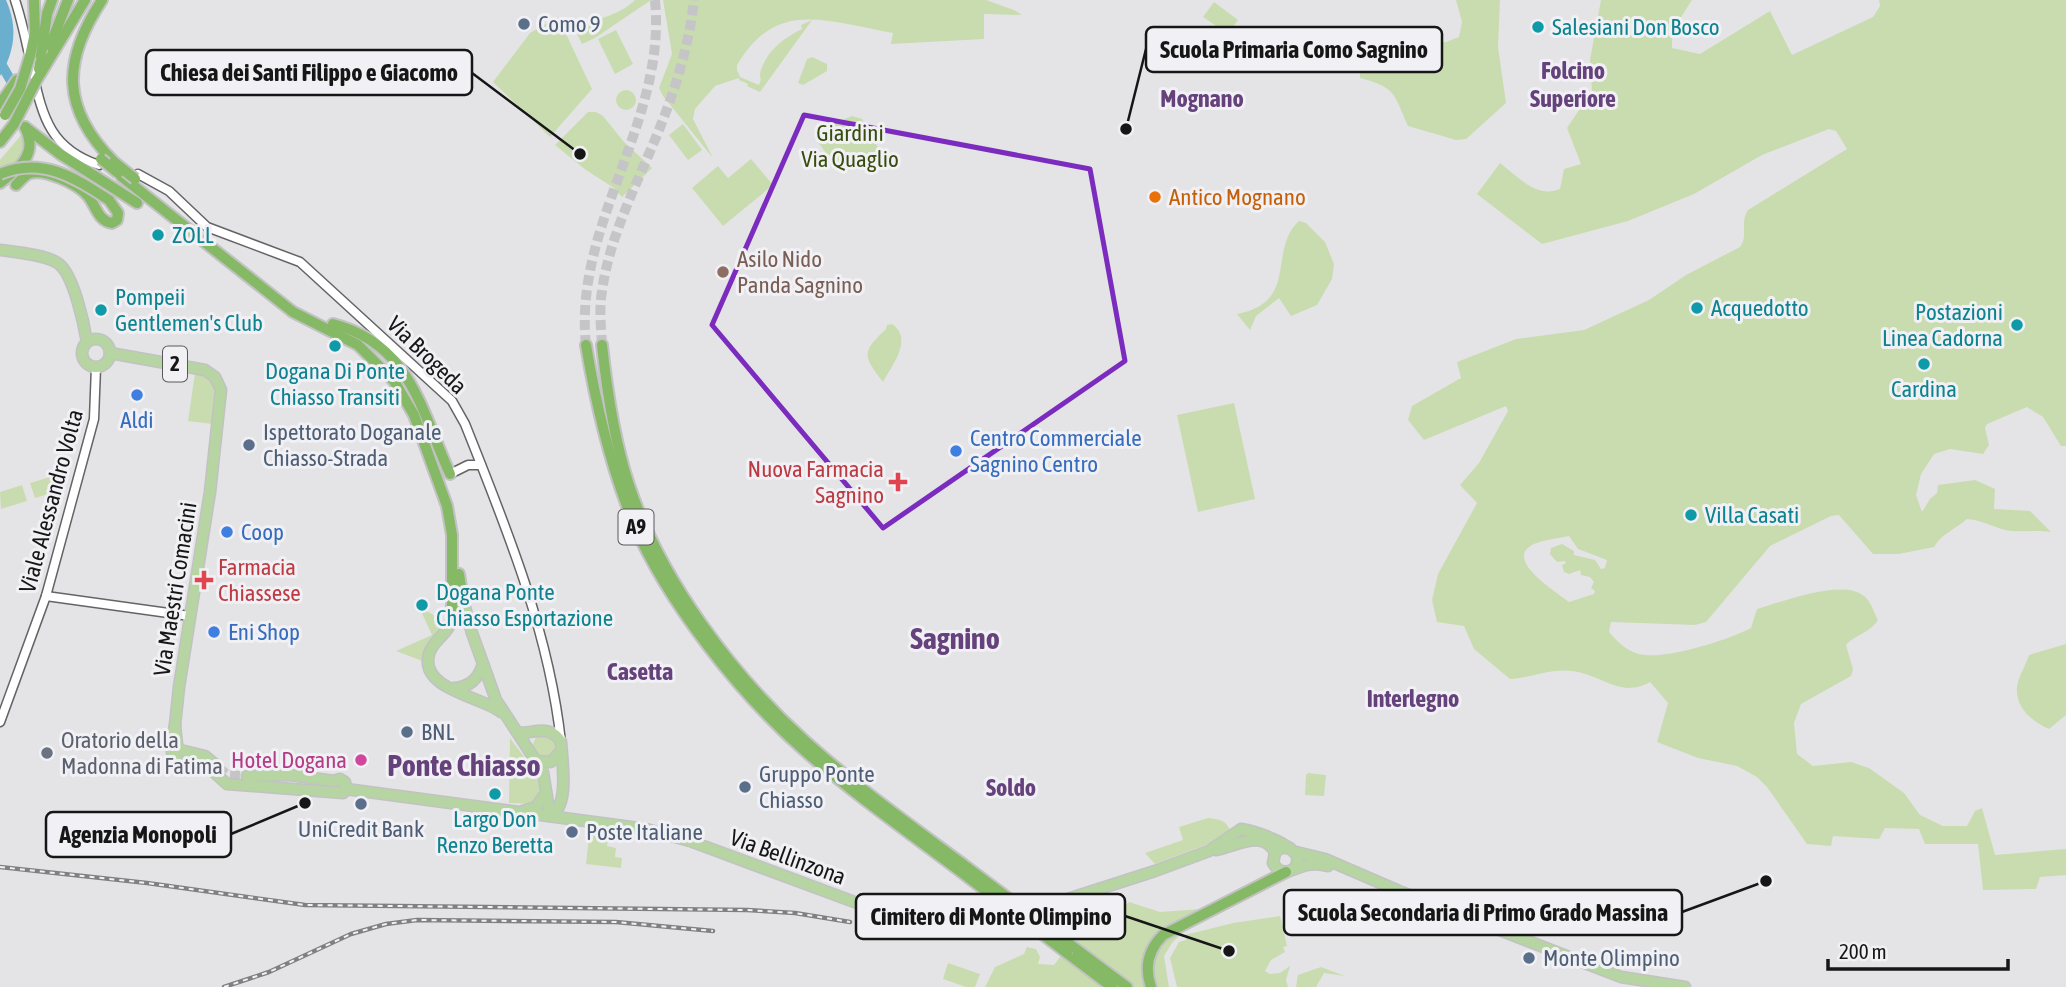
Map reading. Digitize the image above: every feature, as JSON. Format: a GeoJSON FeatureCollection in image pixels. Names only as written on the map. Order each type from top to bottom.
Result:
{"type":"FeatureCollection","features":[{"type":"Feature","properties":{"kind":"highway"},"geometry":{"type":"LineString","coordinates":[[0,142],[20,125],[36,81],[47,14],[52,0]]}},
{"type":"Feature","properties":{"kind":"highway"},"geometry":{"type":"LineString","coordinates":[[0,104],[17,80],[42,56],[68,0]]}},
{"type":"Feature","properties":{"kind":"highway"},"geometry":{"type":"LineString","coordinates":[[2,119],[42,56],[85,0]]}},
{"type":"Feature","properties":{"kind":"highway"},"geometry":{"type":"LineString","coordinates":[[95,0],[75,37],[69,57],[67,80],[69,101],[88,144],[100,162],[293,312],[345,337],[373,358],[394,381],[407,402],[442,488],[452,535],[452,617]]}},
{"type":"Feature","properties":{"kind":"highway"},"geometry":{"type":"LineString","coordinates":[[102,0],[78,44],[73,70],[79,111],[90,135],[114,162],[136,176],[292,303],[363,340],[400,379],[415,402],[450,492],[456,517],[459,583],[463,600]]}},
{"type":"Feature","properties":{"kind":"highway"},"geometry":{"type":"LineString","coordinates":[[35,5],[34,33],[42,56]]}},
{"type":"Feature","properties":{"kind":"highway"},"geometry":{"type":"LineString","coordinates":[[20,125],[137,203]]}},
{"type":"Feature","properties":{"kind":"highway"},"geometry":{"type":"LineString","coordinates":[[20,125],[30,141],[28,155],[20,165]]}},
{"type":"Feature","properties":{"kind":"highway"},"geometry":{"type":"LineString","coordinates":[[28,155],[42,150],[60,154]]}},
{"type":"Feature","properties":{"kind":"highway"},"geometry":{"type":"LineString","coordinates":[[0,183],[28,167],[50,169],[73,177],[110,200],[118,214],[117,219],[110,223],[102,218],[84,192],[62,179],[41,173],[9,178]]}},
{"type":"Feature","properties":{"kind":"highway"},"geometry":{"type":"LineString","coordinates":[[333,324],[368,337],[404,374],[427,415],[450,474]]}},
{"type":"Feature","properties":{"kind":"highway","name":"A9"},"geometry":{"type":"LineString","coordinates":[[586,345],[603,399],[620,484],[638,532],[666,584],[752,698],[803,750],[1072,951],[1127,987]]}},
{"type":"Feature","properties":{"kind":"highway","name":"A9"},"geometry":{"type":"LineString","coordinates":[[602,345],[603,399]]}},
{"type":"Feature","properties":{"kind":"highway"},"geometry":{"type":"LineString","coordinates":[[1151,987],[1149,959],[1163,935],[1291,869]]}},
{"type":"Feature","properties":{"kind":"highway","name":"A9"},"geometry":{"type":"LineString","coordinates":[[1072,951],[1112,987]]}},
{"type":"Feature","properties":{"kind":"main road"},"geometry":{"type":"LineString","coordinates":[[0,250],[51,260],[61,265],[67,273],[83,319],[87,342],[82,350],[83,358],[96,367],[104,364],[110,353],[107,344],[83,319]]}},
{"type":"Feature","properties":{"kind":"main road"},"geometry":{"type":"LineString","coordinates":[[87,342],[100,339]]}},
{"type":"Feature","properties":{"kind":"main road","name":"Via Maestri Comacini"},"geometry":{"type":"LineString","coordinates":[[110,353],[205,370],[219,383],[221,398],[210,492],[172,738]]}},
{"type":"Feature","properties":{"kind":"main road"},"geometry":{"type":"LineString","coordinates":[[463,600],[496,700],[546,778],[550,816],[556,813],[563,800],[561,747],[557,736],[544,730],[518,733]]}},
{"type":"Feature","properties":{"kind":"main road"},"geometry":{"type":"LineString","coordinates":[[452,617],[450,626],[432,647],[428,662],[435,679],[493,706],[504,714]]}},
{"type":"Feature","properties":{"kind":"main road"},"geometry":{"type":"LineString","coordinates":[[451,688],[464,687],[473,682],[483,664]]}},
{"type":"Feature","properties":{"kind":"main road"},"geometry":{"type":"LineString","coordinates":[[176,725],[177,745],[180,750],[202,755],[227,784],[266,787],[334,786]]}},
{"type":"Feature","properties":{"kind":"main road"},"geometry":{"type":"LineString","coordinates":[[529,750],[533,737],[544,730]]}},
{"type":"Feature","properties":{"kind":"main road"},"geometry":{"type":"LineString","coordinates":[[172,738],[171,751],[175,760],[216,769]]}},
{"type":"Feature","properties":{"kind":"main road"},"geometry":{"type":"LineString","coordinates":[[172,738],[178,756],[216,769]]}},
{"type":"Feature","properties":{"kind":"main road"},"geometry":{"type":"LineString","coordinates":[[537,761],[551,762],[561,747]]}},
{"type":"Feature","properties":{"kind":"main road"},"geometry":{"type":"LineString","coordinates":[[247,776],[290,775],[334,786]]}},
{"type":"Feature","properties":{"kind":"main road","name":"Via Bellinzona"},"geometry":{"type":"LineString","coordinates":[[334,786],[344,781],[346,789],[646,829],[690,841],[876,910],[910,919],[977,923],[999,921],[1069,900],[1239,838]]}},
{"type":"Feature","properties":{"kind":"main road"},"geometry":{"type":"LineString","coordinates":[[518,812],[536,807],[547,793]]}},
{"type":"Feature","properties":{"kind":"main road"},"geometry":{"type":"LineString","coordinates":[[563,800],[571,811],[583,820]]}},
{"type":"Feature","properties":{"kind":"main road"},"geometry":{"type":"LineString","coordinates":[[1275,853],[1270,846],[1260,841],[1239,838],[1245,829],[1269,837],[1293,850],[1298,859],[1291,869]]}},
{"type":"Feature","properties":{"kind":"main road"},"geometry":{"type":"LineString","coordinates":[[1382,884],[1321,864],[1291,869],[1275,867],[1273,859],[1280,848],[1325,859],[1360,872],[1382,884],[1621,977],[1685,987]]}},
{"type":"Feature","properties":{"kind":"street"},"geometry":{"type":"LineString","coordinates":[[15,0],[38,99],[47,124],[68,148],[81,158],[100,162]]}},
{"type":"Feature","properties":{"kind":"street","name":"Via Brogeda"},"geometry":{"type":"LineString","coordinates":[[136,176],[169,191],[207,227],[291,258],[307,267],[452,401],[465,424],[530,594],[561,747]]}},
{"type":"Feature","properties":{"kind":"street","name":"Viale Alessandro Volta"},"geometry":{"type":"LineString","coordinates":[[0,722],[46,596],[94,419],[96,367]]}},
{"type":"Feature","properties":{"kind":"street"},"geometry":{"type":"LineString","coordinates":[[450,474],[468,465],[481,465]]}},
{"type":"Feature","properties":{"kind":"street"},"geometry":{"type":"LineString","coordinates":[[46,596],[190,616]]}},
{"type":"Feature","properties":{"kind":"street"},"geometry":{"type":"LineString","coordinates":[[544,730],[555,725],[557,719]]}},
{"type":"Feature","properties":{"kind":"highlighted area"},"geometry":{"type":"Polygon","coordinates":[[[804,115],[1090,169],[1125,361],[883,528],[712,325],[804,115]]]}},
{"type":"Feature","properties":{"kind":"green space"},"geometry":{"type":"Polygon","coordinates":[[[635,0],[651,0],[582,44],[572,24],[614,14],[635,0]]]}},
{"type":"Feature","properties":{"kind":"green space"},"geometry":{"type":"Polygon","coordinates":[[[663,0],[986,0],[1022,15],[984,14],[984,39],[891,44],[893,33],[844,23],[812,20],[760,92],[747,86],[748,84],[739,78],[715,86],[695,109],[693,119],[713,158],[659,88],[672,54],[663,0]],[[812,20],[785,23],[768,31],[752,44],[737,65],[740,77],[759,85],[761,70],[772,50],[802,29],[801,25],[812,20]]]}},
{"type":"Feature","properties":{"kind":"green space"},"geometry":{"type":"Polygon","coordinates":[[[1456,0],[1500,0],[1498,47],[1506,103],[1466,139],[1456,140],[1408,126],[1392,93],[1381,85],[1360,78],[1360,73],[1376,56],[1378,39],[1446,42],[1459,37],[1462,22],[1456,0]]]}},
{"type":"Feature","properties":{"kind":"green space"},"geometry":{"type":"Polygon","coordinates":[[[1601,0],[1692,0],[1672,31],[1672,48],[1700,54],[1770,11],[1792,55],[1873,17],[1880,6],[1879,0],[2066,0],[2066,446],[2061,446],[2043,417],[2027,407],[1987,424],[1985,428],[1989,445],[1983,454],[1950,449],[1934,454],[1921,474],[1916,495],[1922,512],[1937,493],[1938,485],[1975,480],[1995,489],[1994,509],[2030,511],[2051,532],[2011,531],[1967,519],[1934,547],[1899,554],[1873,554],[1839,515],[1831,516],[1770,546],[1706,622],[1695,625],[1611,622],[1609,632],[1620,644],[1634,653],[1669,654],[1741,633],[1751,628],[1757,609],[1781,601],[1842,589],[1864,596],[1878,620],[1846,645],[1853,669],[1851,676],[1801,704],[1794,723],[1797,754],[1813,766],[1851,762],[1869,768],[1904,793],[1920,815],[1943,826],[1967,826],[1975,811],[1982,808],[1995,855],[2066,849],[2066,875],[2040,877],[2036,889],[1983,890],[1978,844],[1925,844],[1919,829],[1885,828],[1879,839],[1833,836],[1831,846],[1807,844],[1757,777],[1737,766],[1698,758],[1657,742],[1668,703],[1650,682],[1639,687],[1620,687],[1582,673],[1563,670],[1510,679],[1474,649],[1464,626],[1437,622],[1432,600],[1438,574],[1477,503],[1460,485],[1479,463],[1508,411],[1506,406],[1424,440],[1408,420],[1412,406],[1461,378],[1457,362],[1516,339],[1584,330],[1649,300],[1686,275],[1740,247],[1748,210],[1847,149],[1836,131],[1829,129],[1762,155],[1694,194],[1628,221],[1542,244],[1477,194],[1500,163],[1535,189],[1560,189],[1564,169],[1581,164],[1567,128],[1592,91],[1590,60],[1601,0]],[[1569,536],[1534,544],[1526,550],[1524,556],[1531,571],[1569,602],[1594,594],[1595,591],[1591,588],[1594,582],[1590,577],[1581,575],[1580,570],[1569,574],[1564,572],[1562,565],[1565,561],[1557,562],[1550,554],[1551,548],[1562,544],[1574,551],[1574,555],[1595,560],[1601,569],[1605,568],[1607,560],[1578,549],[1569,536]]]}},
{"type":"Feature","properties":{"kind":"green space"},"geometry":{"type":"Polygon","coordinates":[[[1214,2],[1238,20],[1228,34],[1203,17],[1214,2]]]}},
{"type":"Feature","properties":{"kind":"green space"},"geometry":{"type":"Polygon","coordinates":[[[558,17],[592,89],[550,137],[493,82],[530,33],[558,17]]]}},
{"type":"Feature","properties":{"kind":"green space"},"geometry":{"type":"Polygon","coordinates":[[[616,30],[633,64],[615,74],[598,39],[616,30]]]}},
{"type":"Feature","properties":{"kind":"green space"},"geometry":{"type":"Polygon","coordinates":[[[812,57],[827,64],[827,71],[803,85],[798,83],[807,59],[812,57]]]}},
{"type":"Feature","properties":{"kind":"green space"},"geometry":{"type":"Polygon","coordinates":[[[622,90],[630,90],[636,100],[630,110],[622,110],[616,104],[616,96],[622,90]]]}},
{"type":"Feature","properties":{"kind":"green space"},"geometry":{"type":"Polygon","coordinates":[[[588,112],[603,116],[624,142],[652,168],[622,197],[614,188],[555,145],[588,112]]]}},
{"type":"Feature","properties":{"kind":"green space","name":"Giardini Via Quaglio"},"geometry":{"type":"Polygon","coordinates":[[[852,116],[862,119],[886,162],[883,168],[839,171],[818,142],[835,123],[852,116]]]}},
{"type":"Feature","properties":{"kind":"green space"},"geometry":{"type":"Polygon","coordinates":[[[683,124],[702,150],[688,160],[669,135],[683,124]]]}},
{"type":"Feature","properties":{"kind":"green space"},"geometry":{"type":"Polygon","coordinates":[[[23,133],[27,148],[15,167],[0,172],[0,160],[23,133]]]}},
{"type":"Feature","properties":{"kind":"green space"},"geometry":{"type":"Polygon","coordinates":[[[751,159],[773,185],[723,226],[692,188],[718,166],[728,178],[751,159]]]}},
{"type":"Feature","properties":{"kind":"green space"},"geometry":{"type":"Polygon","coordinates":[[[1299,221],[1306,223],[1325,242],[1334,264],[1332,279],[1317,305],[1291,316],[1279,298],[1256,316],[1250,330],[1237,314],[1256,308],[1269,298],[1276,287],[1290,233],[1299,221]]]}},
{"type":"Feature","properties":{"kind":"green space"},"geometry":{"type":"Polygon","coordinates":[[[892,324],[898,330],[901,344],[896,360],[883,382],[872,366],[868,354],[872,344],[887,325],[892,324]]]}},
{"type":"Feature","properties":{"kind":"green space"},"geometry":{"type":"Polygon","coordinates":[[[195,373],[206,376],[216,390],[212,424],[188,421],[195,373]]]}},
{"type":"Feature","properties":{"kind":"green space"},"geometry":{"type":"Polygon","coordinates":[[[1234,403],[1255,499],[1198,512],[1177,415],[1234,403]]]}},
{"type":"Feature","properties":{"kind":"green space"},"geometry":{"type":"Polygon","coordinates":[[[57,475],[62,490],[35,498],[30,483],[57,475]]]}},
{"type":"Feature","properties":{"kind":"green space"},"geometry":{"type":"Polygon","coordinates":[[[22,485],[27,501],[1,509],[0,492],[22,485]]]}},
{"type":"Feature","properties":{"kind":"green space"},"geometry":{"type":"Polygon","coordinates":[[[420,609],[447,623],[425,662],[396,651],[432,635],[420,609]]]}},
{"type":"Feature","properties":{"kind":"green space"},"geometry":{"type":"Polygon","coordinates":[[[2066,644],[2066,715],[2049,729],[2031,718],[2022,708],[2017,695],[2018,683],[2029,655],[2066,644]]]}},
{"type":"Feature","properties":{"kind":"green space"},"geometry":{"type":"Polygon","coordinates":[[[545,734],[556,741],[557,746],[550,757],[545,758],[534,751],[533,746],[540,735],[545,734]]]}},
{"type":"Feature","properties":{"kind":"green space"},"geometry":{"type":"Polygon","coordinates":[[[510,738],[537,779],[538,796],[534,804],[509,803],[510,738]]]}},
{"type":"Feature","properties":{"kind":"green space"},"geometry":{"type":"Polygon","coordinates":[[[1308,773],[1326,775],[1324,796],[1305,795],[1308,773]]]}},
{"type":"Feature","properties":{"kind":"green space"},"geometry":{"type":"Polygon","coordinates":[[[1208,818],[1224,822],[1230,831],[1222,839],[1155,864],[1145,853],[1183,840],[1179,827],[1208,818]]]}},
{"type":"Feature","properties":{"kind":"green space"},"geometry":{"type":"Polygon","coordinates":[[[590,828],[609,830],[607,846],[616,848],[615,857],[622,858],[621,868],[586,864],[590,828]]]}},
{"type":"Feature","properties":{"kind":"green space"},"geometry":{"type":"Polygon","coordinates":[[[1269,873],[1274,873],[1197,913],[1164,956],[1169,987],[985,987],[995,967],[1024,954],[1027,947],[1036,949],[1040,957],[1038,964],[1054,965],[1079,934],[1093,927],[1101,927],[1129,902],[1160,912],[1201,909],[1269,873]]]}},
{"type":"Feature","properties":{"kind":"green space"},"geometry":{"type":"Polygon","coordinates":[[[1280,916],[1287,946],[1283,947],[1285,952],[1271,960],[1265,971],[1270,974],[1280,973],[1290,966],[1286,980],[1288,987],[1177,987],[1170,958],[1179,942],[1186,940],[1185,935],[1233,923],[1280,916]]]}},
{"type":"Feature","properties":{"kind":"green space"},"geometry":{"type":"Polygon","coordinates":[[[948,963],[980,974],[975,987],[966,987],[943,979],[948,963]]]}},
{"type":"Feature","properties":{"kind":"green space"},"geometry":{"type":"Polygon","coordinates":[[[1321,967],[1345,976],[1324,973],[1316,987],[1296,987],[1298,975],[1321,967]]]}},
{"type":"Feature","properties":{"kind":"water"},"geometry":{"type":"Polygon","coordinates":[[[0,0],[6,0],[10,10],[13,39],[9,57],[0,76],[0,0]]]}},
{"type":"Feature","properties":{"kind":"waterway"},"geometry":{"type":"LineString","coordinates":[[0,62],[11,81]]}},
{"type":"Feature","properties":{"kind":"tunnel"},"geometry":{"type":"LineString","coordinates":[[586,345],[586,300],[593,257],[647,88],[655,45],[655,0]]}},
{"type":"Feature","properties":{"kind":"tunnel"},"geometry":{"type":"LineString","coordinates":[[602,345],[600,318],[606,267],[621,221],[676,82],[687,42],[694,0]]}},
{"type":"Feature","properties":{"kind":"tunnel"},"geometry":{"type":"LineString","coordinates":[[218,767],[227,775],[247,776]]}},
{"type":"Feature","properties":{"kind":"railway"},"geometry":{"type":"LineString","coordinates":[[0,867],[147,883],[305,905],[747,910],[795,913],[850,922]]}},
{"type":"Feature","properties":{"kind":"railway"},"geometry":{"type":"LineString","coordinates":[[224,987],[269,972],[351,934],[386,924],[417,920],[616,922],[713,931]]}},
{"type":"Feature","properties":{"kind":"place","name":"Como 9"},"geometry":{"type":"Point","coordinates":[524,24]}},
{"type":"Feature","properties":{"kind":"place","name":"Salesiani Don Bosco"},"geometry":{"type":"Point","coordinates":[1538,27]}},
{"type":"Feature","properties":{"kind":"place","name":"Scuola Primaria Como Sagnino"},"geometry":{"type":"Point","coordinates":[1126,129]}},
{"type":"Feature","properties":{"kind":"place","name":"Chiesa dei Santi Filippo e Giacomo"},"geometry":{"type":"Point","coordinates":[580,154]}},
{"type":"Feature","properties":{"kind":"place","name":"Antico Mognano"},"geometry":{"type":"Point","coordinates":[1155,197]}},
{"type":"Feature","properties":{"kind":"place","name":"ZOLL"},"geometry":{"type":"Point","coordinates":[158,235]}},
{"type":"Feature","properties":{"kind":"place","name":"Asilo Nido Panda Sagnino"},"geometry":{"type":"Point","coordinates":[723,272]}},
{"type":"Feature","properties":{"kind":"place","name":"Acquedotto"},"geometry":{"type":"Point","coordinates":[1697,308]}},
{"type":"Feature","properties":{"kind":"place","name":"Pompeii Gentlemen's Club"},"geometry":{"type":"Point","coordinates":[101,310]}},
{"type":"Feature","properties":{"kind":"place","name":"Postazioni Linea Cadorna"},"geometry":{"type":"Point","coordinates":[2017,325]}},
{"type":"Feature","properties":{"kind":"place","name":"Dogana Di Ponte Chiasso Transiti"},"geometry":{"type":"Point","coordinates":[335,346]}},
{"type":"Feature","properties":{"kind":"place","name":"Cardina"},"geometry":{"type":"Point","coordinates":[1924,364]}},
{"type":"Feature","properties":{"kind":"place","name":"Aldi"},"geometry":{"type":"Point","coordinates":[137,395]}},
{"type":"Feature","properties":{"kind":"place","name":"Ispettorato Doganale Chiasso-Strada"},"geometry":{"type":"Point","coordinates":[249,445]}},
{"type":"Feature","properties":{"kind":"place","name":"Centro Commerciale Sagnino Centro"},"geometry":{"type":"Point","coordinates":[956,451]}},
{"type":"Feature","properties":{"kind":"place","name":"Nuova Farmacia Sagnino"},"geometry":{"type":"Point","coordinates":[898,482]}},
{"type":"Feature","properties":{"kind":"place","name":"Villa Casati"},"geometry":{"type":"Point","coordinates":[1691,515]}},
{"type":"Feature","properties":{"kind":"place","name":"Coop"},"geometry":{"type":"Point","coordinates":[227,532]}},
{"type":"Feature","properties":{"kind":"place","name":"Farmacia Chiassese"},"geometry":{"type":"Point","coordinates":[204,580]}},
{"type":"Feature","properties":{"kind":"place","name":"Dogana Ponte Chiasso Esportazione"},"geometry":{"type":"Point","coordinates":[422,605]}},
{"type":"Feature","properties":{"kind":"place","name":"Eni Shop"},"geometry":{"type":"Point","coordinates":[214,632]}},
{"type":"Feature","properties":{"kind":"place","name":"BNL"},"geometry":{"type":"Point","coordinates":[407,732]}},
{"type":"Feature","properties":{"kind":"place","name":"Oratorio della Madonna di Fatima"},"geometry":{"type":"Point","coordinates":[47,753]}},
{"type":"Feature","properties":{"kind":"place","name":"Hotel Dogana"},"geometry":{"type":"Point","coordinates":[361,760]}},
{"type":"Feature","properties":{"kind":"place","name":"Gruppo Ponte Chiasso"},"geometry":{"type":"Point","coordinates":[745,787]}},
{"type":"Feature","properties":{"kind":"place","name":"Largo Don Renzo Beretta"},"geometry":{"type":"Point","coordinates":[495,794]}},
{"type":"Feature","properties":{"kind":"place","name":"Agenzia Monopoli"},"geometry":{"type":"Point","coordinates":[305,803]}},
{"type":"Feature","properties":{"kind":"place","name":"UniCredit Bank"},"geometry":{"type":"Point","coordinates":[361,804]}},
{"type":"Feature","properties":{"kind":"place","name":"Poste Italiane"},"geometry":{"type":"Point","coordinates":[572,832]}},
{"type":"Feature","properties":{"kind":"place","name":"Scuola Secondaria di Primo Grado Massina"},"geometry":{"type":"Point","coordinates":[1766,881]}},
{"type":"Feature","properties":{"kind":"place","name":"Cimitero di Monte Olimpino"},"geometry":{"type":"Point","coordinates":[1229,951]}},
{"type":"Feature","properties":{"kind":"place","name":"Monte Olimpino"},"geometry":{"type":"Point","coordinates":[1529,958]}},
{"type":"Feature","properties":{"kind":"district","name":"Folcino Superiore"},"geometry":{"type":"Point","coordinates":[1573,85]}},
{"type":"Feature","properties":{"kind":"district","name":"Mognano"},"geometry":{"type":"Point","coordinates":[1202,99]}},
{"type":"Feature","properties":{"kind":"district","name":"Sagnino"},"geometry":{"type":"Point","coordinates":[955,639]}},
{"type":"Feature","properties":{"kind":"district","name":"Casetta"},"geometry":{"type":"Point","coordinates":[640,672]}},
{"type":"Feature","properties":{"kind":"district","name":"Interlegno"},"geometry":{"type":"Point","coordinates":[1413,699]}},
{"type":"Feature","properties":{"kind":"district","name":"Ponte Chiasso"},"geometry":{"type":"Point","coordinates":[464,766]}},
{"type":"Feature","properties":{"kind":"district","name":"Soldo"},"geometry":{"type":"Point","coordinates":[1011,788]}}]}
